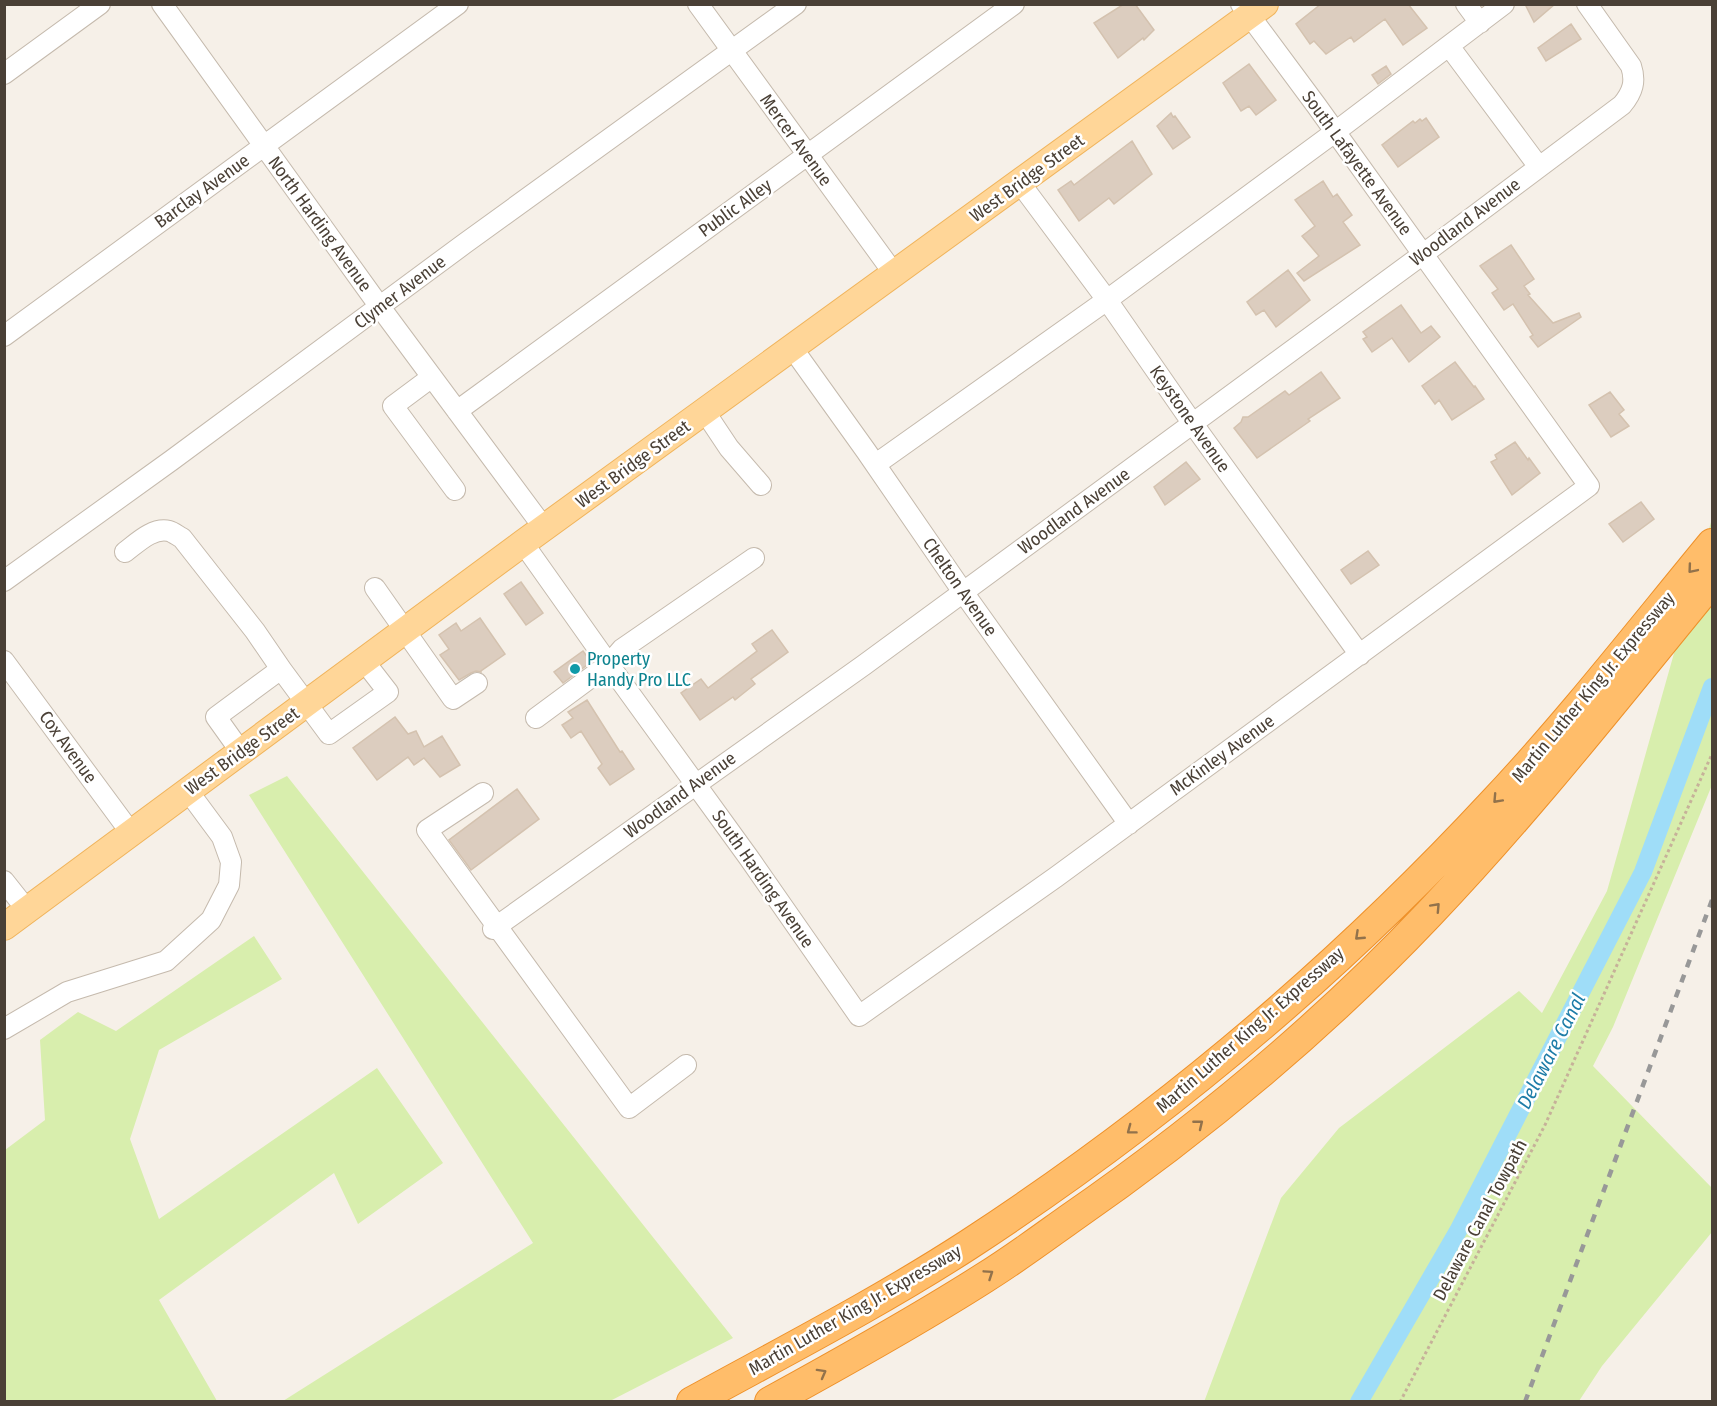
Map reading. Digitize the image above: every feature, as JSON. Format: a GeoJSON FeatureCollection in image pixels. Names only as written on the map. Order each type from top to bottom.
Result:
{"type":"FeatureCollection","features":[{"type":"Feature","properties":{"kind":"highway","name":"Martin Luther King Jr. Expressway"},"geometry":{"type":"LineString","coordinates":[[770,1401],[877,1342],[986,1276],[1143,1167],[1244,1088],[1345,996],[1443,899],[1521,813],[1680,602],[1713,544]]}},
{"type":"Feature","properties":{"kind":"highway","name":"Martin Luther King Jr. Expressway"},"geometry":{"type":"LineString","coordinates":[[692,1401],[858,1310],[966,1246],[1121,1138],[1212,1067],[1313,979],[1398,899],[1458,840],[1680,602],[1713,581]]}},
{"type":"Feature","properties":{"kind":"main road","name":"West Bridge Street"},"geometry":{"type":"LineString","coordinates":[[4,927],[523,543],[1020,183],[1252,8]]}},
{"type":"Feature","properties":{"kind":"street"},"geometry":{"type":"LineString","coordinates":[[4,74],[100,4]]}},
{"type":"Feature","properties":{"kind":"street","name":"North Harding Avenue"},"geometry":{"type":"LineString","coordinates":[[162,4],[544,528]]}},
{"type":"Feature","properties":{"kind":"street","name":"Barclay Avenue"},"geometry":{"type":"LineString","coordinates":[[4,336],[458,4]]}},
{"type":"Feature","properties":{"kind":"street","name":"Mercer Avenue"},"geometry":{"type":"LineString","coordinates":[[698,4],[895,275]]}},
{"type":"Feature","properties":{"kind":"street","name":"Clymer Avenue"},"geometry":{"type":"LineString","coordinates":[[4,581],[796,4]]}},
{"type":"Feature","properties":{"kind":"street","name":"Public Alley"},"geometry":{"type":"LineString","coordinates":[[457,411],[1014,4]]}},
{"type":"Feature","properties":{"kind":"street"},"geometry":{"type":"LineString","coordinates":[[1466,4],[1480,23]]}},
{"type":"Feature","properties":{"kind":"street"},"geometry":{"type":"LineString","coordinates":[[876,464],[1107,300],[1504,4]]}},
{"type":"Feature","properties":{"kind":"street","name":"Woodland Avenue"},"geometry":{"type":"LineString","coordinates":[[495,927],[963,592],[1622,105],[1630,96],[1634,85],[1631,66],[1587,4]]}},
{"type":"Feature","properties":{"kind":"street","name":"South Lafayette Avenue"},"geometry":{"type":"LineString","coordinates":[[1252,8],[1335,132],[1589,486]]}},
{"type":"Feature","properties":{"kind":"street"},"geometry":{"type":"LineString","coordinates":[[1449,46],[1539,167]]}},
{"type":"Feature","properties":{"kind":"street","name":"Keystone Avenue"},"geometry":{"type":"LineString","coordinates":[[1020,183],[1107,300],[1360,656]]}},
{"type":"Feature","properties":{"kind":"street","name":"Chelton Avenue"},"geometry":{"type":"LineString","coordinates":[[793,349],[1129,824]]}},
{"type":"Feature","properties":{"kind":"street"},"geometry":{"type":"LineString","coordinates":[[432,377],[393,406],[455,490]]}},
{"type":"Feature","properties":{"kind":"street"},"geometry":{"type":"LineString","coordinates":[[705,412],[729,448],[761,485]]}},
{"type":"Feature","properties":{"kind":"street","name":"McKinley Avenue"},"geometry":{"type":"LineString","coordinates":[[854,1010],[859,1016],[1129,824],[1589,486]]}},
{"type":"Feature","properties":{"kind":"street"},"geometry":{"type":"LineString","coordinates":[[125,552],[158,531],[170,531],[182,538],[255,631],[329,734],[388,692],[364,661]]}},
{"type":"Feature","properties":{"kind":"street","name":"South Harding Avenue"},"geometry":{"type":"LineString","coordinates":[[523,543],[749,858],[854,1010]]}},
{"type":"Feature","properties":{"kind":"street"},"geometry":{"type":"LineString","coordinates":[[536,718],[609,664],[622,650],[754,558]]}},
{"type":"Feature","properties":{"kind":"street"},"geometry":{"type":"LineString","coordinates":[[375,588],[453,699],[477,683]]}},
{"type":"Feature","properties":{"kind":"street","name":"Cox Avenue"},"geometry":{"type":"LineString","coordinates":[[4,661],[131,833]]}},
{"type":"Feature","properties":{"kind":"street"},"geometry":{"type":"LineString","coordinates":[[241,752],[216,717],[281,669]]}},
{"type":"Feature","properties":{"kind":"street"},"geometry":{"type":"LineString","coordinates":[[4,1029],[67,992],[166,961],[211,920],[229,885],[231,862],[222,837],[188,791]]}},
{"type":"Feature","properties":{"kind":"street"},"geometry":{"type":"LineString","coordinates":[[483,793],[428,830],[495,927],[629,1108],[686,1065]]}},
{"type":"Feature","properties":{"kind":"street"},"geometry":{"type":"LineString","coordinates":[[4,881],[27,910]]}},
{"type":"Feature","properties":{"kind":"path","name":"Delaware Canal Towpath"},"geometry":{"type":"LineString","coordinates":[[1400,1401],[1545,1125],[1713,754]]}},
{"type":"Feature","properties":{"kind":"green space"},"geometry":{"type":"Polygon","coordinates":[[[1712,507],[1712,785],[1613,1027],[1593,1066],[1712,1188],[1712,1232],[1602,1366],[1579,1401],[1204,1402],[1281,1198],[1339,1128],[1519,991],[1542,1013],[1607,891],[1711,522],[1712,507]]]}},
{"type":"Feature","properties":{"kind":"green space"},"geometry":{"type":"Polygon","coordinates":[[[287,776],[733,1338],[610,1401],[283,1401],[533,1243],[249,795],[287,776]]]}},
{"type":"Feature","properties":{"kind":"green space"},"geometry":{"type":"Polygon","coordinates":[[[254,936],[282,979],[159,1050],[130,1139],[159,1219],[377,1068],[443,1163],[358,1224],[334,1173],[159,1300],[217,1401],[5,1401],[5,1150],[45,1120],[40,1040],[78,1012],[116,1031],[254,936]]]}},
{"type":"Feature","properties":{"kind":"building"},"geometry":{"type":"Polygon","coordinates":[[[1124,4],[1135,4],[1154,30],[1118,58],[1094,23],[1124,4]]]}},
{"type":"Feature","properties":{"kind":"building"},"geometry":{"type":"Polygon","coordinates":[[[1321,4],[1408,4],[1427,28],[1403,45],[1385,19],[1354,42],[1351,37],[1326,54],[1314,41],[1310,44],[1296,24],[1321,4]]]}},
{"type":"Feature","properties":{"kind":"building"},"geometry":{"type":"Polygon","coordinates":[[[1525,4],[1555,4],[1534,22],[1525,4]]]}},
{"type":"Feature","properties":{"kind":"building"},"geometry":{"type":"Polygon","coordinates":[[[1571,24],[1581,39],[1546,61],[1538,48],[1571,24]]]}},
{"type":"Feature","properties":{"kind":"building"},"geometry":{"type":"Polygon","coordinates":[[[1249,64],[1276,100],[1256,115],[1249,106],[1241,111],[1223,83],[1249,64]]]}},
{"type":"Feature","properties":{"kind":"building"},"geometry":{"type":"Polygon","coordinates":[[[1386,66],[1391,74],[1378,84],[1372,75],[1386,66]]]}},
{"type":"Feature","properties":{"kind":"building"},"geometry":{"type":"Polygon","coordinates":[[[1171,113],[1190,137],[1173,149],[1157,126],[1171,113]]]}},
{"type":"Feature","properties":{"kind":"building"},"geometry":{"type":"Polygon","coordinates":[[[1426,118],[1439,137],[1398,167],[1382,145],[1413,121],[1415,123],[1426,118]]]}},
{"type":"Feature","properties":{"kind":"building"},"geometry":{"type":"Polygon","coordinates":[[[1132,141],[1152,174],[1114,204],[1109,198],[1079,221],[1058,190],[1071,181],[1074,185],[1132,141]]]}},
{"type":"Feature","properties":{"kind":"building"},"geometry":{"type":"Polygon","coordinates":[[[1323,181],[1333,197],[1337,194],[1352,215],[1343,222],[1360,245],[1304,281],[1297,273],[1319,256],[1302,236],[1315,226],[1295,200],[1323,181]]]}},
{"type":"Feature","properties":{"kind":"building"},"geometry":{"type":"Polygon","coordinates":[[[1511,245],[1534,279],[1524,286],[1530,294],[1528,295],[1553,323],[1579,313],[1581,317],[1538,347],[1530,337],[1533,335],[1513,304],[1504,310],[1492,293],[1498,289],[1480,266],[1511,245]]]}},
{"type":"Feature","properties":{"kind":"building"},"geometry":{"type":"Polygon","coordinates":[[[1288,270],[1310,300],[1276,327],[1264,310],[1256,315],[1247,302],[1288,270]]]}},
{"type":"Feature","properties":{"kind":"building"},"geometry":{"type":"Polygon","coordinates":[[[1401,305],[1421,333],[1431,326],[1440,337],[1409,362],[1392,338],[1372,352],[1363,339],[1367,337],[1363,332],[1401,305]]]}},
{"type":"Feature","properties":{"kind":"building"},"geometry":{"type":"Polygon","coordinates":[[[1455,362],[1484,399],[1452,420],[1439,400],[1435,404],[1422,386],[1455,362]]]}},
{"type":"Feature","properties":{"kind":"building"},"geometry":{"type":"Polygon","coordinates":[[[1321,372],[1340,398],[1257,458],[1234,428],[1243,417],[1248,417],[1285,391],[1289,395],[1321,372]]]}},
{"type":"Feature","properties":{"kind":"building"},"geometry":{"type":"Polygon","coordinates":[[[1610,392],[1624,410],[1619,414],[1629,426],[1611,437],[1589,405],[1610,392]]]}},
{"type":"Feature","properties":{"kind":"building"},"geometry":{"type":"Polygon","coordinates":[[[1515,442],[1540,473],[1512,495],[1491,462],[1497,459],[1495,455],[1515,442]]]}},
{"type":"Feature","properties":{"kind":"building"},"geometry":{"type":"Polygon","coordinates":[[[1186,462],[1200,479],[1165,505],[1154,487],[1186,462]]]}},
{"type":"Feature","properties":{"kind":"building"},"geometry":{"type":"Polygon","coordinates":[[[1641,502],[1654,519],[1623,542],[1609,524],[1641,502]]]}},
{"type":"Feature","properties":{"kind":"building"},"geometry":{"type":"Polygon","coordinates":[[[1368,551],[1379,565],[1351,584],[1341,570],[1368,551]]]}},
{"type":"Feature","properties":{"kind":"building"},"geometry":{"type":"Polygon","coordinates":[[[521,582],[543,613],[526,625],[504,594],[521,582]]]}},
{"type":"Feature","properties":{"kind":"building"},"geometry":{"type":"Polygon","coordinates":[[[480,618],[505,654],[481,672],[476,671],[459,680],[440,655],[449,649],[439,635],[456,623],[461,631],[480,618]]]}},
{"type":"Feature","properties":{"kind":"building"},"geometry":{"type":"Polygon","coordinates":[[[772,630],[788,652],[751,679],[755,684],[735,700],[733,697],[700,720],[681,693],[701,679],[708,688],[757,651],[752,644],[772,630]]]}},
{"type":"Feature","properties":{"kind":"building","name":"Property Handy Pro LLC"},"geometry":{"type":"Polygon","coordinates":[[[583,651],[591,662],[563,683],[554,672],[583,651]]]}},
{"type":"Feature","properties":{"kind":"building"},"geometry":{"type":"Polygon","coordinates":[[[587,700],[620,752],[622,751],[634,769],[610,785],[598,768],[602,764],[581,731],[571,738],[562,725],[573,718],[568,712],[587,700]]]}},
{"type":"Feature","properties":{"kind":"building"},"geometry":{"type":"Polygon","coordinates":[[[395,717],[408,734],[416,731],[424,747],[442,736],[460,765],[440,777],[424,758],[414,765],[408,757],[377,780],[353,748],[395,717]]]}},
{"type":"Feature","properties":{"kind":"building"},"geometry":{"type":"Polygon","coordinates":[[[517,789],[539,819],[471,870],[449,840],[517,789]]]}},
{"type":"Feature","properties":{"kind":"waterway","name":"Delaware Canal"},"geometry":{"type":"LineString","coordinates":[[1359,1402],[1458,1231],[1643,872],[1712,687]]}},
{"type":"Feature","properties":{"kind":"railway"},"geometry":{"type":"LineString","coordinates":[[1525,1402],[1712,900]]}},
{"type":"Feature","properties":{"kind":"place","name":"Property Handy Pro LLC"},"geometry":{"type":"Point","coordinates":[575,669]}}]}
